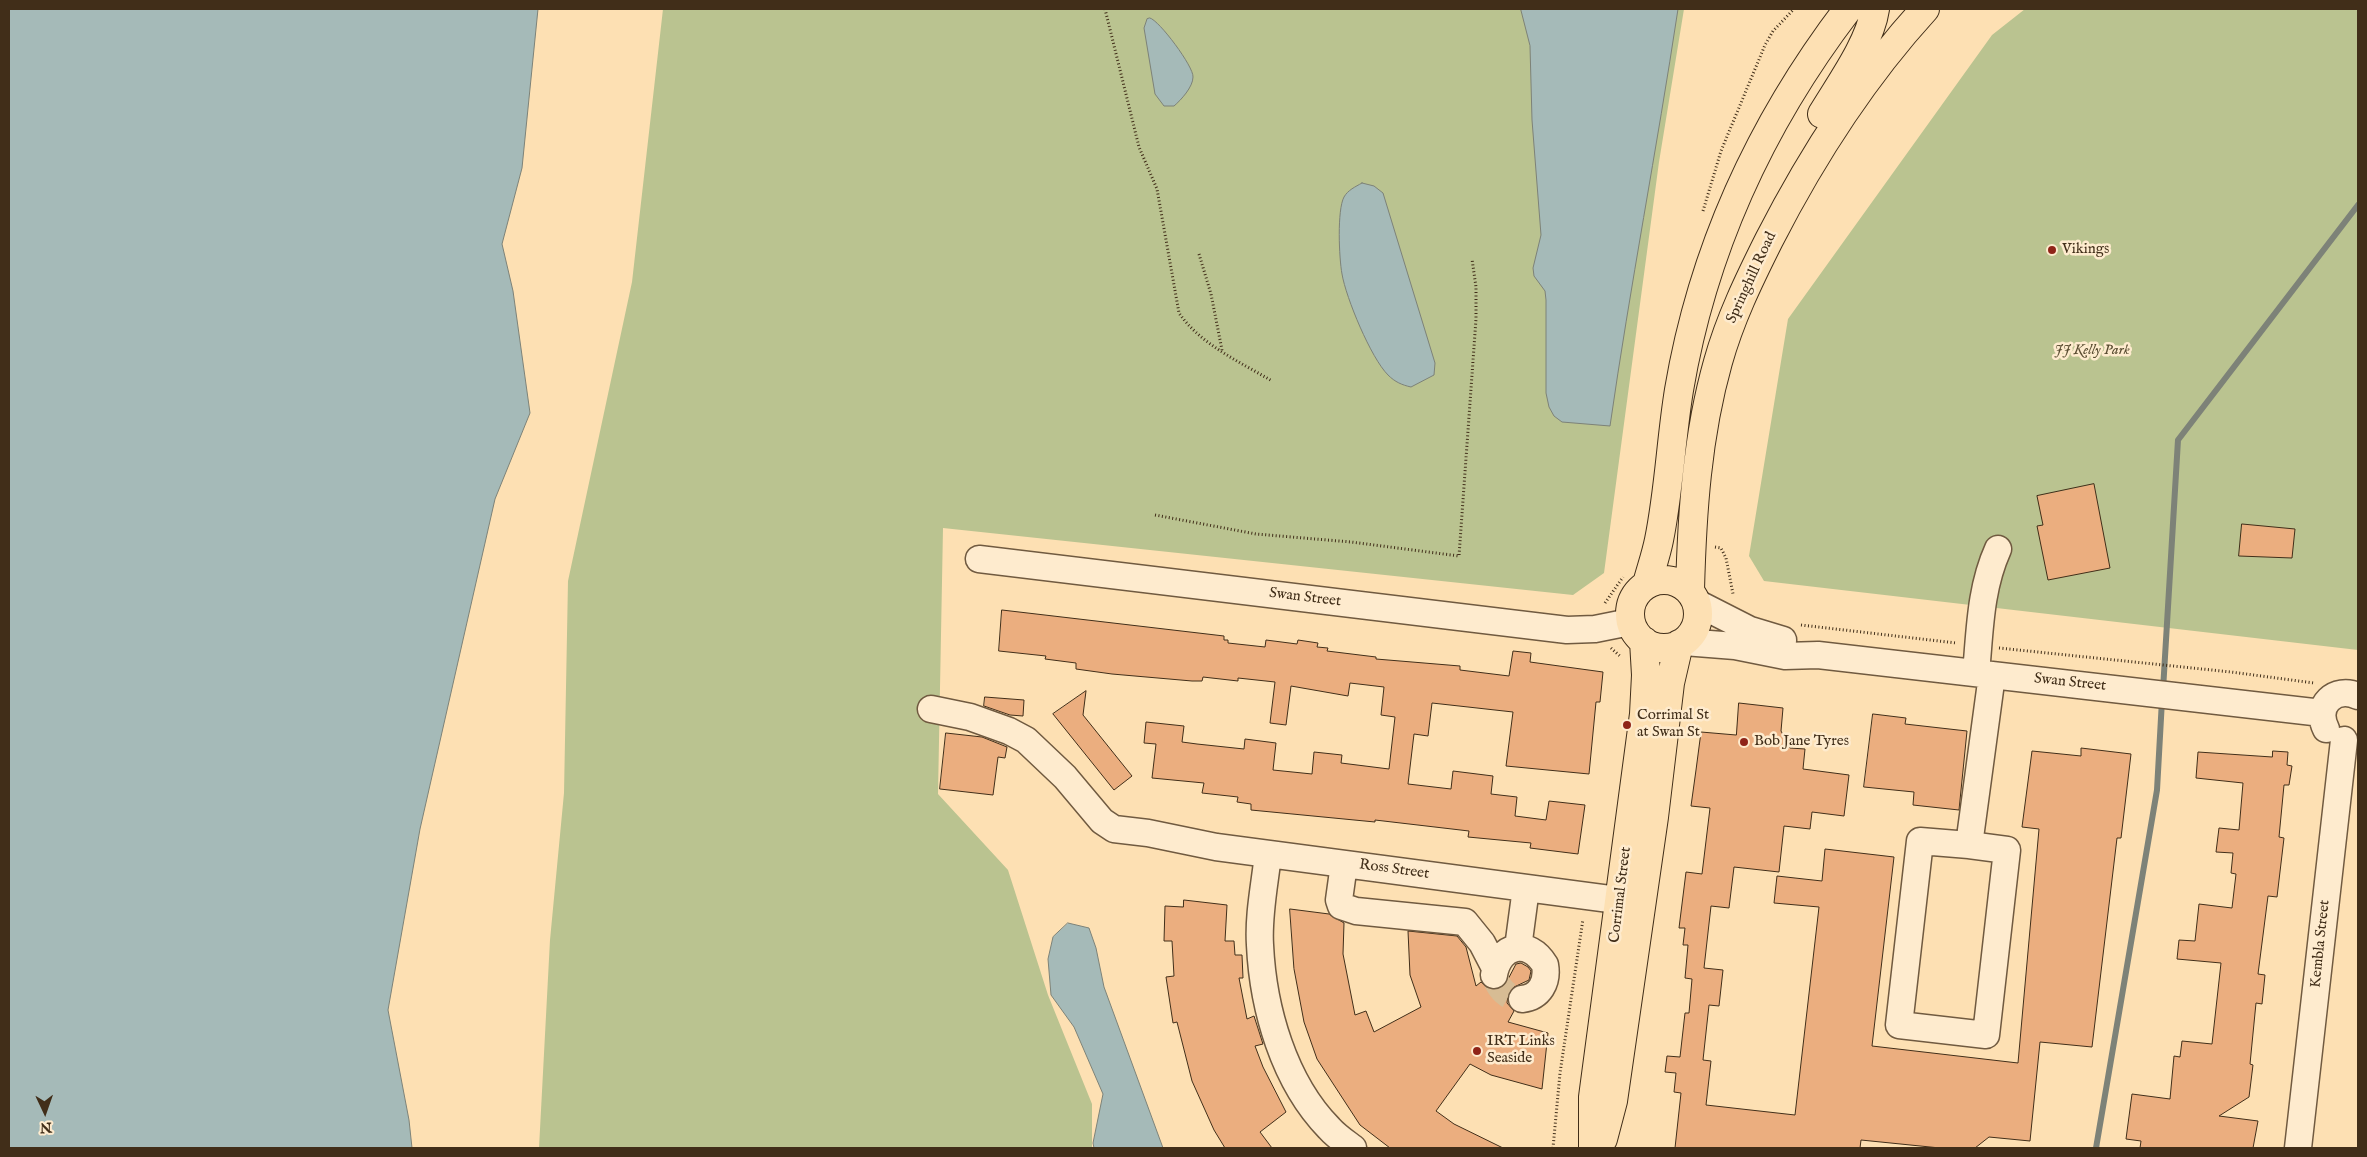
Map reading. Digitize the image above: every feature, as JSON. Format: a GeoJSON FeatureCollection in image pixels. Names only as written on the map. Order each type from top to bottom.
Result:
{"type":"FeatureCollection","features":[{"type":"Feature","properties":{"kind":"main road"},"geometry":{"type":"LineString","coordinates":[[1647,584],[1659,539],[1681,380],[1693,323],[1718,239],[1755,155],[1789,97],[1848,9]]}},
{"type":"Feature","properties":{"kind":"main road"},"geometry":{"type":"LineString","coordinates":[[1788,204],[1797,164],[1806,144],[1862,46],[1872,24],[1875,9]]}},
{"type":"Feature","properties":{"kind":"main road","name":"Springhill Road"},"geometry":{"type":"LineString","coordinates":[[1694,597],[1695,489],[1710,396],[1718,362],[1733,315],[1788,204],[1846,107],[1925,9]]}},
{"type":"Feature","properties":{"kind":"main road"},"geometry":{"type":"LineString","coordinates":[[1669,579],[1681,583],[1694,597],[1699,614],[1697,625],[1682,643],[1661,648],[1637,632],[1631,604],[1640,589],[1647,584],[1669,579]]}},
{"type":"Feature","properties":{"kind":"main road","name":"Corrimal Street"},"geometry":{"type":"LineString","coordinates":[[1600,1148],[1613,1101],[1631,902],[1646,676],[1637,632]]}},
{"type":"Feature","properties":{"kind":"main road","name":"Corrimal Street"},"geometry":{"type":"LineString","coordinates":[[1593,1148],[1593,1097],[1631,902],[1670,683],[1682,643]]}},
{"type":"Feature","properties":{"kind":"street"},"geometry":{"type":"LineString","coordinates":[[1969,845],[1984,674],[1979,646],[1983,597],[1988,571],[1998,550]]}},
{"type":"Feature","properties":{"kind":"street","name":"Swan Street"},"geometry":{"type":"LineString","coordinates":[[978,559],[1567,630],[1637,632]]}},
{"type":"Feature","properties":{"kind":"street","name":"Swan Street"},"geometry":{"type":"LineString","coordinates":[[1694,597],[1750,630],[1788,641],[1818,655]]}},
{"type":"Feature","properties":{"kind":"street","name":"Swan Street"},"geometry":{"type":"LineString","coordinates":[[1682,643],[1735,646],[1785,656],[1818,655],[2322,714]]}},
{"type":"Feature","properties":{"kind":"street"},"geometry":{"type":"LineString","coordinates":[[2351,738],[2337,738],[2325,728],[2322,714],[2329,699],[2335,695],[2343,692],[2358,696]]}},
{"type":"Feature","properties":{"kind":"street","name":"Ross Street"},"geometry":{"type":"LineString","coordinates":[[931,709],[970,717],[1026,740],[1065,777],[1102,821],[1120,830],[1148,833],[1216,847],[1631,902]]}},
{"type":"Feature","properties":{"kind":"street","name":"Kembla Street"},"geometry":{"type":"LineString","coordinates":[[2298,1148],[2351,738]]}},
{"type":"Feature","properties":{"kind":"street"},"geometry":{"type":"LineString","coordinates":[[1920,841],[1969,845],[2007,850],[1986,1035],[1899,1026],[1920,841]]}},
{"type":"Feature","properties":{"kind":"street"},"geometry":{"type":"LineString","coordinates":[[1268,854],[1260,944],[1264,988],[1276,1034],[1287,1063],[1305,1097],[1329,1128],[1352,1148]]}},
{"type":"Feature","properties":{"kind":"street"},"geometry":{"type":"LineString","coordinates":[[1344,864],[1339,900],[1341,906],[1356,911],[1465,922],[1482,943],[1495,972],[1503,954],[1518,948],[1534,952],[1545,965],[1546,974],[1540,990],[1533,996],[1522,999]]}},
{"type":"Feature","properties":{"kind":"street"},"geometry":{"type":"LineString","coordinates":[[1518,948],[1526,888]]}},
{"type":"Feature","properties":{"kind":"path"},"geometry":{"type":"LineString","coordinates":[[1105,9],[1139,147],[1157,189],[1179,313],[1198,334],[1272,381]]}},
{"type":"Feature","properties":{"kind":"path"},"geometry":{"type":"LineString","coordinates":[[1199,254],[1211,294],[1222,350]]}},
{"type":"Feature","properties":{"kind":"path"},"geometry":{"type":"LineString","coordinates":[[1155,515],[1256,534],[1352,542],[1459,556],[1476,319],[1472,260]]}},
{"type":"Feature","properties":{"kind":"path"},"geometry":{"type":"LineString","coordinates":[[1709,545],[1721,548],[1726,558],[1732,593],[1736,597]]}},
{"type":"Feature","properties":{"kind":"path"},"geometry":{"type":"LineString","coordinates":[[1796,624],[1979,646],[2178,666],[2321,684]]}},
{"type":"Feature","properties":{"kind":"green space"},"geometry":{"type":"Polygon","coordinates":[[[663,9],[1684,9],[1659,162],[1604,573],[1573,595],[943,528],[938,794],[1008,870],[1048,995],[1092,1104],[1092,1148],[539,1148],[550,940],[564,793],[568,581],[632,282],[663,9]]]}},
{"type":"Feature","properties":{"kind":"green space","name":"JJ Kelly Park"},"geometry":{"type":"Polygon","coordinates":[[[2025,9],[2358,9],[2358,650],[1764,581],[1749,556],[1788,319],[1992,35],[2025,9]]]}},
{"type":"Feature","properties":{"kind":"shaded area"},"geometry":{"type":"Polygon","coordinates":[[[9,9],[538,9],[522,168],[502,244],[513,291],[530,413],[495,499],[420,829],[388,1010],[409,1120],[412,1148],[9,1148],[9,9]]]}},
{"type":"Feature","properties":{"kind":"shaded area"},"geometry":{"type":"Polygon","coordinates":[[[1521,9],[1678,9],[1610,426],[1562,422],[1554,416],[1549,407],[1546,393],[1546,300],[1545,291],[1534,276],[1533,268],[1541,235],[1532,120],[1530,46],[1521,9]]]}},
{"type":"Feature","properties":{"kind":"shaded area"},"geometry":{"type":"Polygon","coordinates":[[[1150,18],[1168,35],[1192,72],[1193,77],[1189,89],[1174,106],[1164,106],[1155,94],[1144,28],[1147,19],[1150,18]]]}},
{"type":"Feature","properties":{"kind":"shaded area"},"geometry":{"type":"Polygon","coordinates":[[[1362,183],[1374,186],[1383,193],[1435,363],[1434,375],[1411,387],[1393,380],[1381,367],[1360,327],[1344,285],[1339,246],[1340,212],[1344,197],[1362,183]]]}},
{"type":"Feature","properties":{"kind":"shaded area"},"geometry":{"type":"Polygon","coordinates":[[[1068,923],[1089,928],[1096,948],[1104,987],[1163,1148],[1094,1148],[1093,1143],[1103,1094],[1074,1027],[1051,995],[1048,959],[1053,937],[1068,923]]]}},
{"type":"Feature","properties":{"kind":"building"},"geometry":{"type":"Polygon","coordinates":[[[2094,484],[2110,568],[2048,580],[2037,526],[2043,525],[2037,496],[2094,484]]]}},
{"type":"Feature","properties":{"kind":"building"},"geometry":{"type":"Polygon","coordinates":[[[2242,524],[2295,529],[2292,558],[2239,556],[2242,524]]]}},
{"type":"Feature","properties":{"kind":"building"},"geometry":{"type":"Polygon","coordinates":[[[1002,610],[1224,636],[1224,640],[1228,640],[1228,643],[1265,647],[1266,640],[1297,644],[1298,640],[1318,643],[1317,647],[1328,648],[1327,651],[1376,657],[1376,659],[1460,666],[1460,670],[1509,676],[1513,651],[1531,653],[1530,662],[1603,672],[1600,702],[1596,702],[1589,774],[1506,766],[1513,712],[1432,703],[1428,736],[1414,734],[1408,784],[1451,789],[1453,771],[1493,776],[1491,794],[1517,797],[1515,816],[1546,820],[1549,801],[1585,805],[1578,854],[1530,848],[1531,843],[1468,837],[1469,831],[1375,820],[1375,822],[1251,810],[1251,804],[1237,802],[1238,797],[1202,793],[1204,783],[1152,778],[1156,744],[1144,743],[1146,722],[1184,726],[1182,742],[1244,749],[1245,739],[1276,743],[1273,770],[1312,774],[1314,752],[1342,755],[1341,763],[1389,769],[1395,717],[1381,715],[1384,687],[1350,683],[1348,696],[1291,686],[1286,725],[1270,723],[1275,682],[1238,678],[1238,681],[1203,677],[1202,681],[1192,681],[1112,674],[1076,669],[1076,663],[1045,659],[1046,656],[999,651],[1002,610]]]}},
{"type":"Feature","properties":{"kind":"building"},"geometry":{"type":"Polygon","coordinates":[[[1086,691],[1083,715],[1132,776],[1114,790],[1053,714],[1086,691]]]}},
{"type":"Feature","properties":{"kind":"building"},"geometry":{"type":"Polygon","coordinates":[[[985,697],[1024,700],[1023,716],[1010,715],[984,706],[985,697]]]}},
{"type":"Feature","properties":{"kind":"building"},"geometry":{"type":"Polygon","coordinates":[[[1739,703],[1783,708],[1781,731],[1790,748],[1805,749],[1803,769],[1849,775],[1844,816],[1812,812],[1810,829],[1784,826],[1779,872],[1734,867],[1729,908],[1711,906],[1704,968],[1723,970],[1719,1006],[1709,1005],[1703,1060],[1711,1061],[1706,1105],[1795,1115],[1819,907],[1774,903],[1777,876],[1822,881],[1825,849],[1894,857],[1872,1046],[2018,1063],[2039,829],[2022,827],[2032,751],[2081,756],[2081,748],[2131,754],[2121,838],[2117,838],[2092,1047],[2040,1042],[2030,1141],[1989,1137],[1975,1148],[1940,1148],[1861,1140],[1860,1148],[1675,1148],[1681,1093],[1674,1092],[1676,1073],[1665,1072],[1667,1056],[1680,1057],[1685,1013],[1689,1013],[1692,979],[1685,978],[1688,945],[1683,945],[1685,928],[1679,928],[1686,872],[1702,874],[1710,808],[1691,806],[1701,732],[1736,735],[1739,703]]]}},
{"type":"Feature","properties":{"kind":"building"},"geometry":{"type":"Polygon","coordinates":[[[1873,714],[1906,718],[1905,724],[1967,731],[1959,810],[1913,805],[1914,792],[1864,787],[1873,714]]]}},
{"type":"Feature","properties":{"kind":"building"},"geometry":{"type":"Polygon","coordinates":[[[946,733],[982,737],[1007,747],[1005,758],[998,757],[993,795],[940,789],[946,733]]]}},
{"type":"Feature","properties":{"kind":"building"},"geometry":{"type":"Polygon","coordinates":[[[2273,751],[2288,752],[2287,765],[2292,766],[2289,785],[2284,785],[2279,837],[2284,838],[2277,897],[2268,896],[2258,974],[2265,975],[2262,1004],[2256,1003],[2250,1064],[2253,1065],[2249,1097],[2219,1116],[2258,1121],[2253,1148],[2140,1148],[2141,1141],[2126,1139],[2132,1094],[2170,1099],[2174,1056],[2180,1057],[2182,1041],[2212,1044],[2221,963],[2177,959],[2179,940],[2195,941],[2199,904],[2232,908],[2236,874],[2231,873],[2233,853],[2216,852],[2219,828],[2239,830],[2243,783],[2196,778],[2198,752],[2272,757],[2273,751]]]}},
{"type":"Feature","properties":{"kind":"building"},"geometry":{"type":"Polygon","coordinates":[[[1184,900],[1227,905],[1225,941],[1234,941],[1235,955],[1242,955],[1243,978],[1239,978],[1247,1019],[1254,1016],[1263,1044],[1255,1046],[1263,1067],[1286,1112],[1260,1132],[1272,1148],[1225,1148],[1214,1130],[1192,1081],[1177,1022],[1173,1023],[1166,977],[1174,976],[1172,941],[1164,941],[1165,906],[1183,907],[1184,900]]]}},
{"type":"Feature","properties":{"kind":"building","name":"IRT Links Seaside"},"geometry":{"type":"Polygon","coordinates":[[[1290,909],[1329,914],[1344,923],[1343,954],[1355,1015],[1366,1011],[1374,1032],[1421,1007],[1410,975],[1408,931],[1457,936],[1466,947],[1476,986],[1481,982],[1489,989],[1498,989],[1505,985],[1516,964],[1521,963],[1528,967],[1531,971],[1529,980],[1512,988],[1508,994],[1507,1003],[1514,1011],[1508,1022],[1548,1033],[1542,1089],[1491,1075],[1470,1064],[1436,1111],[1454,1124],[1503,1148],[1390,1148],[1360,1125],[1317,1059],[1304,1022],[1294,969],[1290,909]]]}},
{"type":"Feature","properties":{"kind":"waterway"},"geometry":{"type":"LineString","coordinates":[[2163,690],[2178,440],[2358,205]]}},
{"type":"Feature","properties":{"kind":"waterway"},"geometry":{"type":"LineString","coordinates":[[2096,1148],[2157,790],[2162,700]]}},
{"type":"Feature","properties":{"kind":"tunnel"},"geometry":{"type":"LineString","coordinates":[[1494,975],[1498,985],[1507,995],[1522,999]]}},
{"type":"Feature","properties":{"kind":"place","name":"Vikings"},"geometry":{"type":"Point","coordinates":[2052,250]}},
{"type":"Feature","properties":{"kind":"place","name":"Corrimal St at Swan St"},"geometry":{"type":"Point","coordinates":[1627,725]}},
{"type":"Feature","properties":{"kind":"place","name":"Bob Jane Tyres"},"geometry":{"type":"Point","coordinates":[1744,742]}},
{"type":"Feature","properties":{"kind":"place","name":"IRT Links Seaside"},"geometry":{"type":"Point","coordinates":[1477,1051]}}]}
